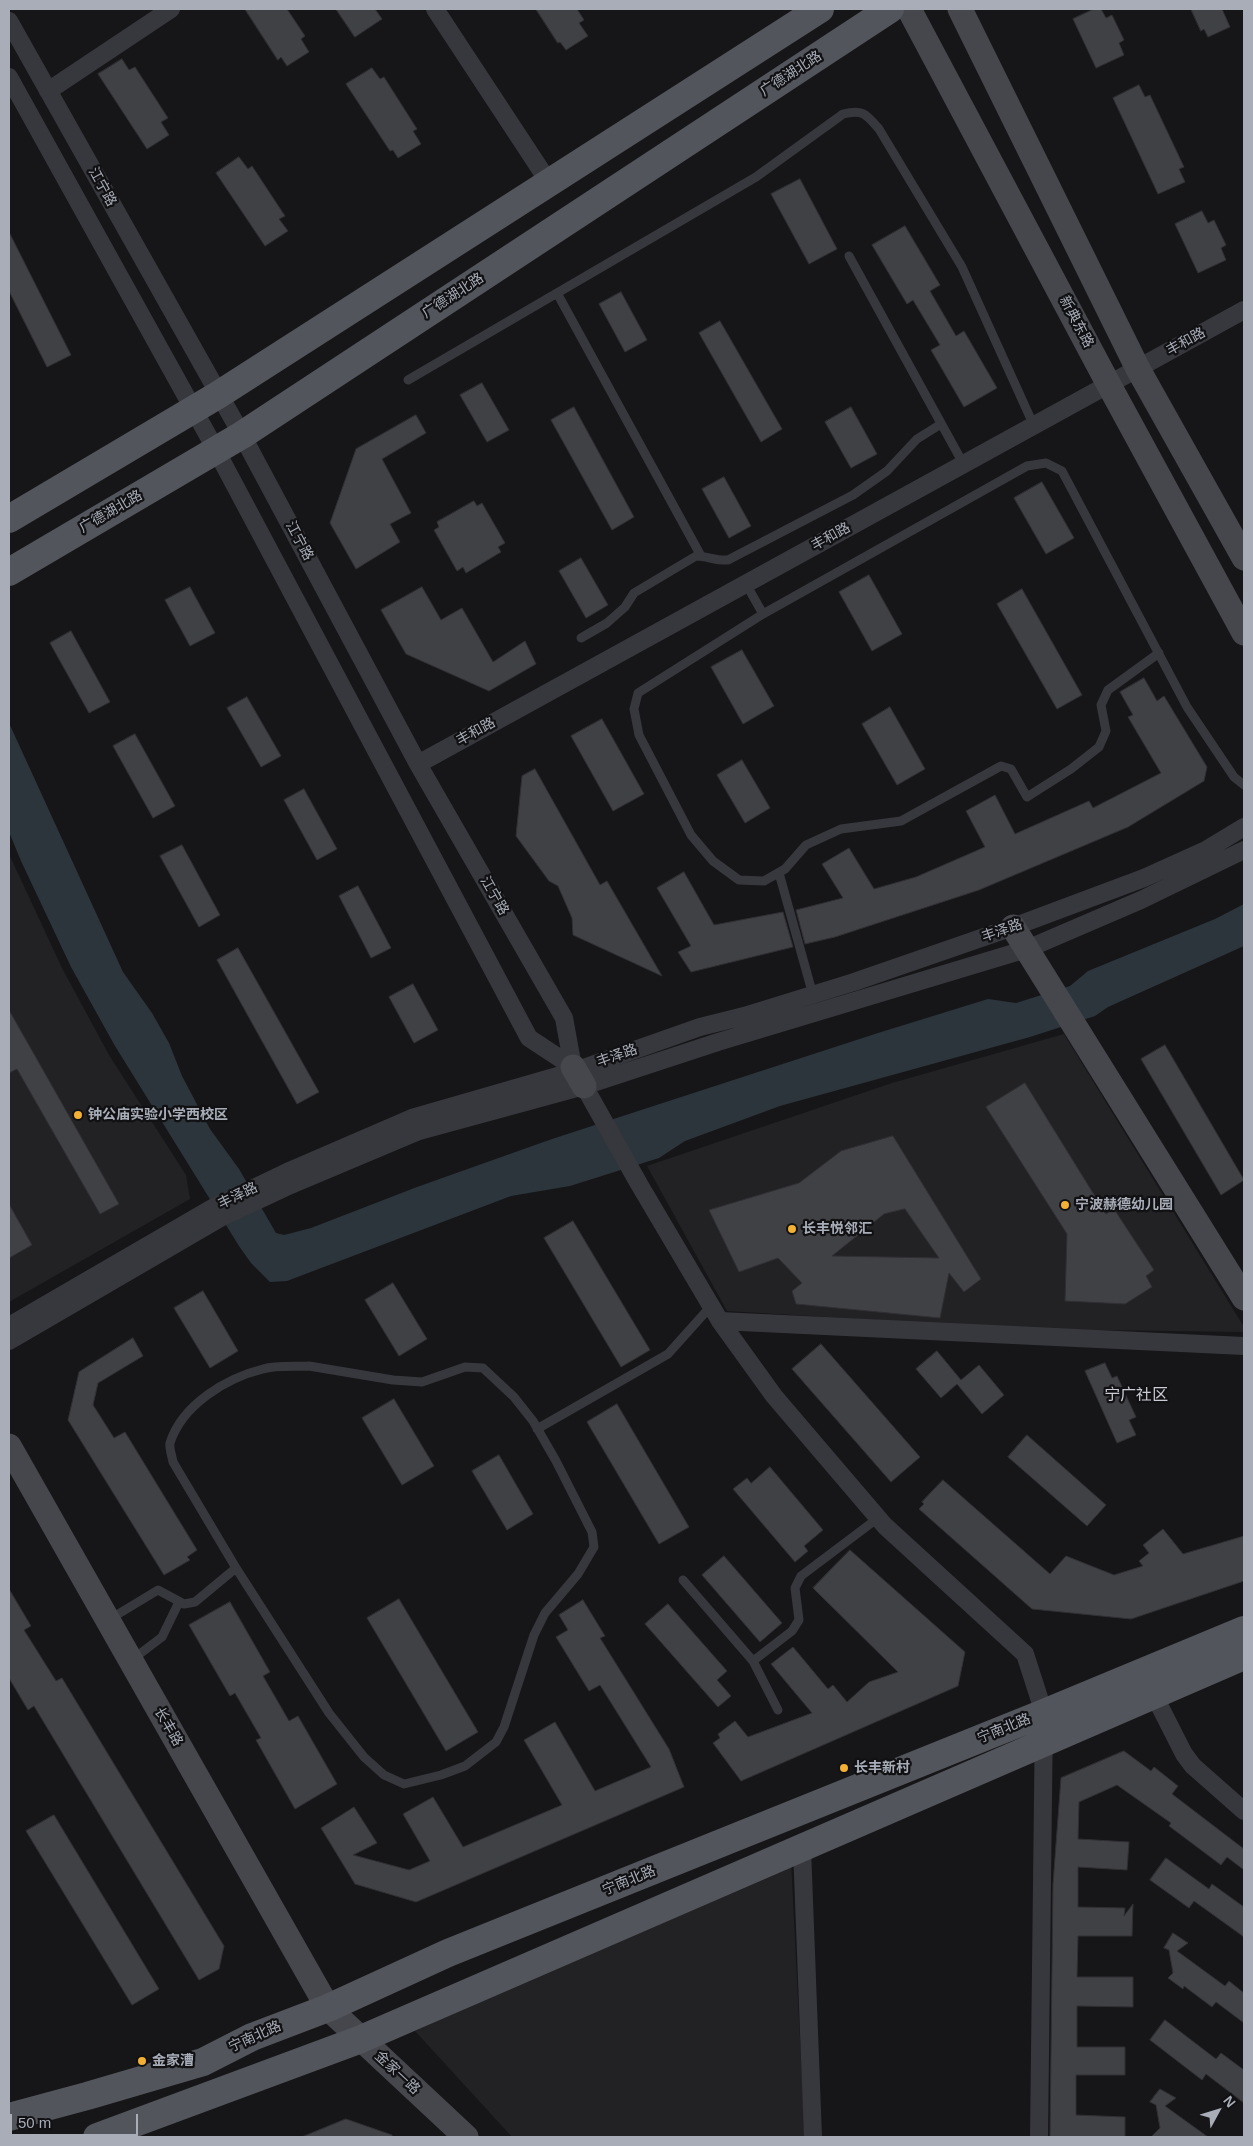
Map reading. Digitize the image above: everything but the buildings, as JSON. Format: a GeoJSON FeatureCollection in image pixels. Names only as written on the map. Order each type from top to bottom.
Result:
{"type":"FeatureCollection","features":[{"type":"Feature","properties":{"kind":"main road"},"geometry":{"type":"LineString","coordinates":[[9,519],[193,411],[550,184],[820,9]]}},
{"type":"Feature","properties":{"kind":"main road","name":"广德湖北路"},"geometry":{"type":"LineString","coordinates":[[9,572],[242,435],[890,9]]}},
{"type":"Feature","properties":{"kind":"main road","name":"新典东路"},"geometry":{"type":"LineString","coordinates":[[909,9],[1109,385],[1244,633]]}},
{"type":"Feature","properties":{"kind":"main road"},"geometry":{"type":"LineString","coordinates":[[960,9],[1138,369],[1244,558]]}},
{"type":"Feature","properties":{"kind":"main road"},"geometry":{"type":"LineString","coordinates":[[1014,927],[1244,1298]]}},
{"type":"Feature","properties":{"kind":"main road","name":"长丰路"},"geometry":{"type":"LineString","coordinates":[[9,1446],[328,2008]]}},
{"type":"Feature","properties":{"kind":"main road","name":"宁南北路"},"geometry":{"type":"LineString","coordinates":[[9,2117],[203,2062],[252,2037],[328,2008],[448,1954],[1244,1630]]}},
{"type":"Feature","properties":{"kind":"main road","name":"宁南北路"},"geometry":{"type":"LineString","coordinates":[[97,2137],[361,2039],[1244,1656]]}},
{"type":"Feature","properties":{"kind":"main road","name":"金家一路"},"geometry":{"type":"LineString","coordinates":[[328,2008],[466,2137]]}},
{"type":"Feature","properties":{"kind":"street"},"geometry":{"type":"LineString","coordinates":[[48,91],[171,9]]}},
{"type":"Feature","properties":{"kind":"street"},"geometry":{"type":"LineString","coordinates":[[435,9],[550,184]]}},
{"type":"Feature","properties":{"kind":"street","name":"江宁路"},"geometry":{"type":"LineString","coordinates":[[9,21],[242,435],[418,764],[564,1018],[578,1074]]}},
{"type":"Feature","properties":{"kind":"street","name":"江宁路"},"geometry":{"type":"LineString","coordinates":[[9,77],[216,450],[529,1038],[578,1074]]}},
{"type":"Feature","properties":{"kind":"street","name":"丰和路"},"geometry":{"type":"LineString","coordinates":[[418,764],[1244,310]]}},
{"type":"Feature","properties":{"kind":"street","name":"丰泽路"},"geometry":{"type":"LineString","coordinates":[[9,1341],[218,1212],[268,1195],[419,1131],[578,1074],[700,1027],[813,995],[1014,927],[1144,878],[1206,850],[1244,827]]}},
{"type":"Feature","properties":{"kind":"street","name":"丰泽路"},"geometry":{"type":"LineString","coordinates":[[9,1326],[218,1212],[287,1172],[412,1118],[578,1074],[718,1042],[1027,949],[1141,900],[1244,850]]}},
{"type":"Feature","properties":{"kind":"street"},"geometry":{"type":"LineString","coordinates":[[578,1074],[639,1184],[720,1321],[774,1396],[878,1518],[1025,1654],[1044,1713],[1039,2137]]}},
{"type":"Feature","properties":{"kind":"street"},"geometry":{"type":"LineString","coordinates":[[720,1321],[1244,1346]]}},
{"type":"Feature","properties":{"kind":"street"},"geometry":{"type":"LineString","coordinates":[[1154,1696],[1184,1754],[1193,1766],[1244,1811]]}},
{"type":"Feature","properties":{"kind":"street"},"geometry":{"type":"LineString","coordinates":[[802,1848],[813,2137]]}},
{"type":"Feature","properties":{"kind":"lane"},"geometry":{"type":"LineString","coordinates":[[408,380],[756,177],[843,114],[856,111],[866,114],[879,129],[962,267],[1034,426]]}},
{"type":"Feature","properties":{"kind":"lane"},"geometry":{"type":"LineString","coordinates":[[849,256],[964,464]]}},
{"type":"Feature","properties":{"kind":"lane"},"geometry":{"type":"LineString","coordinates":[[557,292],[700,556]]}},
{"type":"Feature","properties":{"kind":"lane"},"geometry":{"type":"LineString","coordinates":[[581,638],[607,623],[625,607],[634,593],[696,556],[718,561],[728,560],[853,495],[888,471],[917,439],[941,424]]}},
{"type":"Feature","properties":{"kind":"lane"},"geometry":{"type":"LineString","coordinates":[[1159,653],[1108,690],[1101,705],[1106,731],[1100,747],[1071,769],[1027,797],[1011,769],[1001,766],[901,821],[840,830],[806,845],[785,869],[764,881],[739,880],[713,861],[691,835],[639,735],[634,708],[638,694],[763,614],[1027,466],[1046,463],[1062,471],[1159,653],[1187,707],[1234,777],[1244,784]]}},
{"type":"Feature","properties":{"kind":"lane"},"geometry":{"type":"LineString","coordinates":[[746,584],[763,614]]}},
{"type":"Feature","properties":{"kind":"lane"},"geometry":{"type":"LineString","coordinates":[[779,873],[813,995]]}},
{"type":"Feature","properties":{"kind":"lane"},"geometry":{"type":"LineString","coordinates":[[537,1428],[668,1354],[711,1306]]}},
{"type":"Feature","properties":{"kind":"lane"},"geometry":{"type":"LineString","coordinates":[[309,1366],[393,1380],[422,1382],[465,1367],[483,1368],[514,1397],[537,1428],[556,1460],[592,1532],[594,1547],[578,1574],[545,1613],[534,1635],[504,1727],[496,1742],[465,1766],[441,1775],[404,1784],[384,1775],[364,1757],[329,1713],[236,1568],[172,1462],[170,1444],[181,1422],[203,1397],[238,1377],[264,1368],[309,1366]]}},
{"type":"Feature","properties":{"kind":"lane"},"geometry":{"type":"LineString","coordinates":[[753,1661],[792,1631],[799,1620],[795,1588],[801,1576],[878,1518]]}},
{"type":"Feature","properties":{"kind":"lane"},"geometry":{"type":"LineString","coordinates":[[108,1621],[158,1590],[184,1604],[195,1602],[236,1568]]}},
{"type":"Feature","properties":{"kind":"lane"},"geometry":{"type":"LineString","coordinates":[[683,1580],[753,1661],[778,1710]]}},
{"type":"Feature","properties":{"kind":"lane"},"geometry":{"type":"LineString","coordinates":[[131,1661],[162,1637],[179,1602]]}},
{"type":"Feature","properties":{"kind":"shaded area"},"geometry":{"type":"Polygon","coordinates":[[[9,723],[123,972],[152,1013],[169,1043],[182,1076],[210,1129],[239,1169],[276,1233],[284,1235],[311,1228],[417,1187],[552,1139],[878,1033],[988,999],[1016,1003],[1070,986],[1088,971],[1215,919],[1244,904],[1244,946],[1108,1007],[1095,1016],[1030,1037],[780,1106],[685,1141],[659,1158],[570,1186],[511,1196],[287,1281],[270,1282],[251,1263],[239,1246],[115,1046],[71,967],[21,861],[9,832],[9,723]]]}},
{"type":"Feature","properties":{"kind":"shaded area","name":"钟公庙实验小学西校区"},"geometry":{"type":"Polygon","coordinates":[[[9,854],[62,968],[109,1055],[186,1175],[190,1199],[9,1302],[9,854]]]}},
{"type":"Feature","properties":{"kind":"shaded area"},"geometry":{"type":"Polygon","coordinates":[[[1064,1034],[1244,1327],[1244,1332],[1029,1329],[727,1311],[647,1166],[892,1083],[1064,1034]]]}},
{"type":"Feature","properties":{"kind":"shaded area"},"geometry":{"type":"Polygon","coordinates":[[[791,1861],[805,2137],[512,2137],[415,2031],[791,1861]]]}},
{"type":"Feature","properties":{"kind":"place","name":"钟公庙实验小学西校区"},"geometry":{"type":"Point","coordinates":[78,1115]}},
{"type":"Feature","properties":{"kind":"place","name":"宁波赫德幼儿园"},"geometry":{"type":"Point","coordinates":[1065,1205]}},
{"type":"Feature","properties":{"kind":"place","name":"长丰悦邻汇"},"geometry":{"type":"Point","coordinates":[792,1229]}},
{"type":"Feature","properties":{"kind":"place","name":"长丰新村"},"geometry":{"type":"Point","coordinates":[844,1768]}},
{"type":"Feature","properties":{"kind":"place","name":"金家漕"},"geometry":{"type":"Point","coordinates":[142,2061]}},
{"type":"Feature","properties":{"kind":"district","name":"宁广社区"},"geometry":{"type":"Point","coordinates":[1136,1396]}}]}
